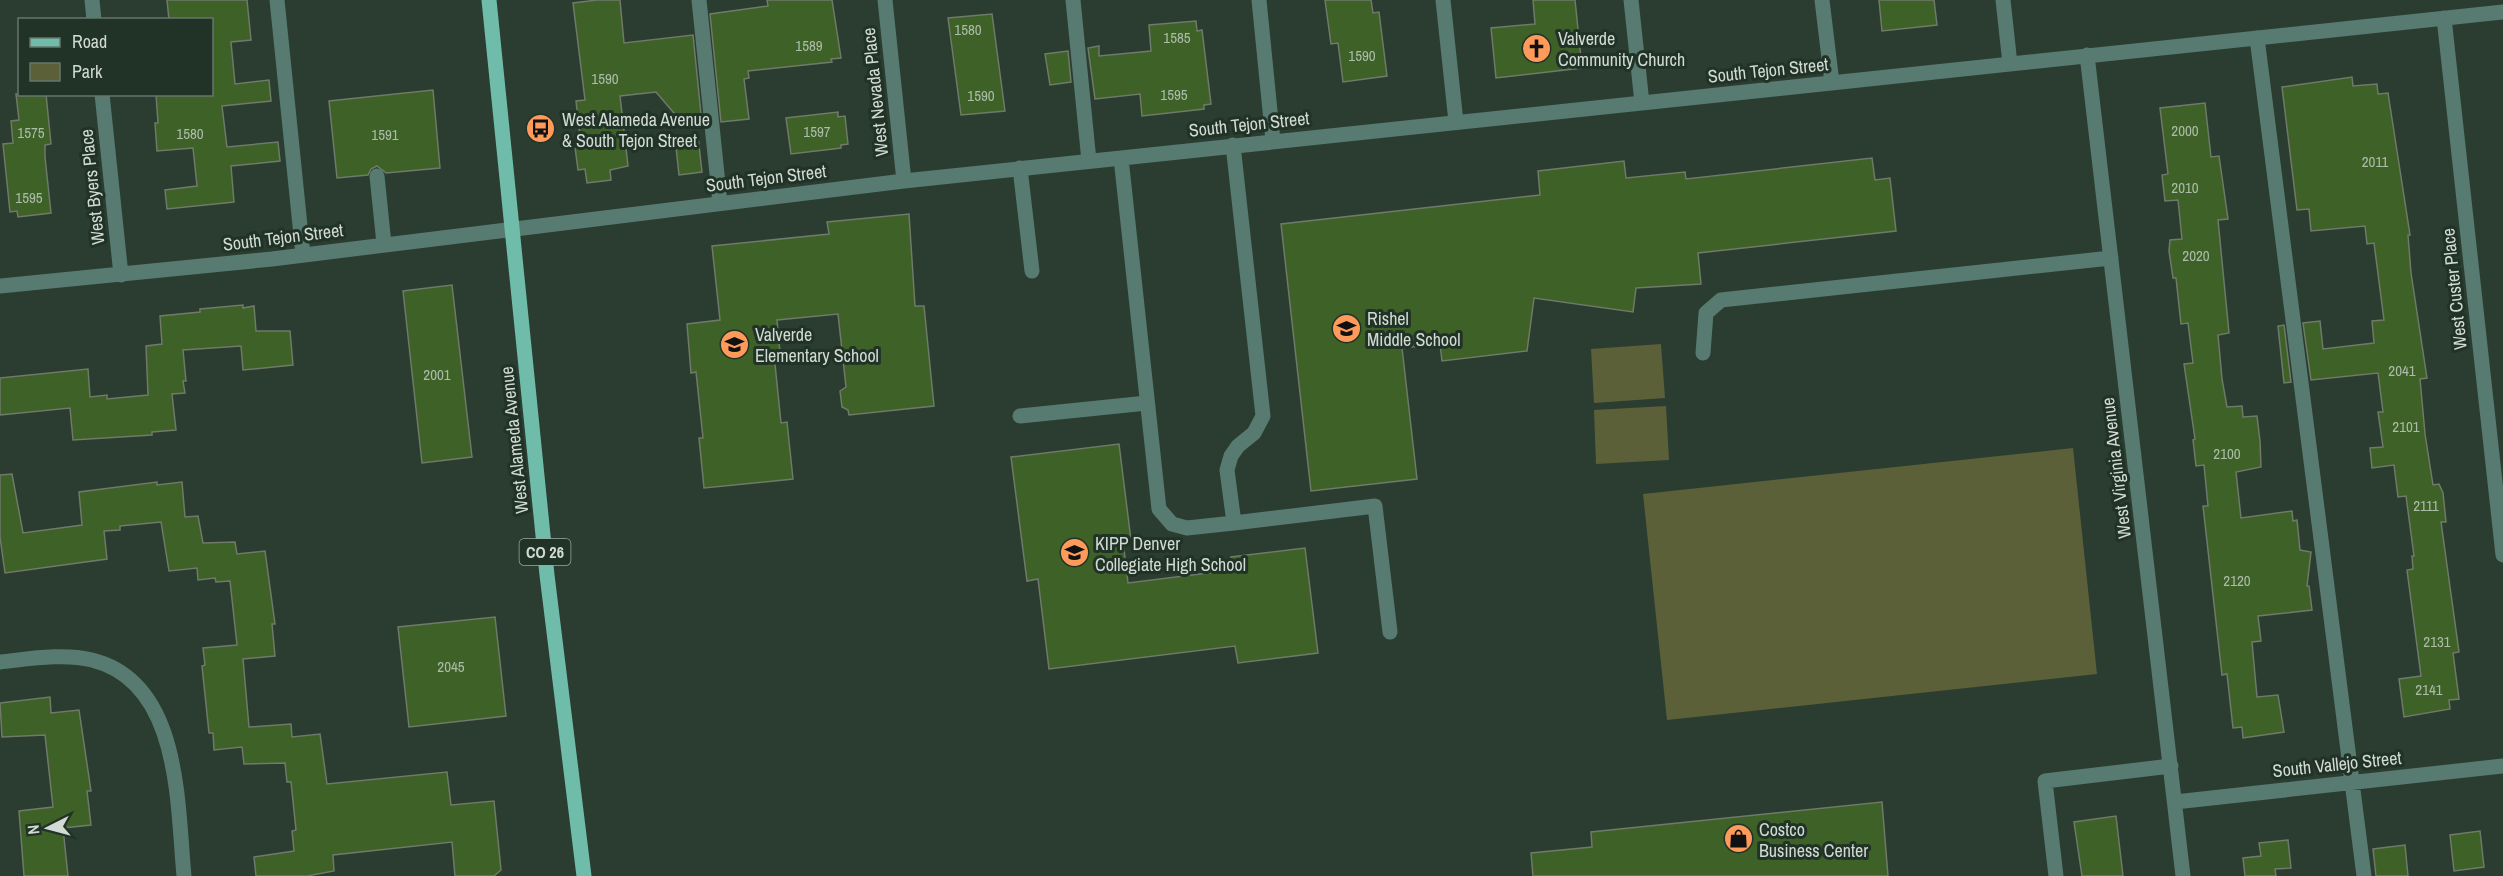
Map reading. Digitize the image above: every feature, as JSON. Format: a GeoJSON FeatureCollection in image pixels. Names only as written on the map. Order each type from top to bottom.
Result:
{"type":"FeatureCollection","features":[{"type":"Feature","properties":{"kind":"main road","name":"West Alameda Avenue"},"geometry":{"type":"LineString","coordinates":[[489,0],[547,575],[584,876]]}},
{"type":"Feature","properties":{"kind":"street"},"geometry":{"type":"LineString","coordinates":[[92,0],[94,18]]}},
{"type":"Feature","properties":{"kind":"street"},"geometry":{"type":"LineString","coordinates":[[277,0],[303,255]]}},
{"type":"Feature","properties":{"kind":"street"},"geometry":{"type":"LineString","coordinates":[[699,0],[720,203]]}},
{"type":"Feature","properties":{"kind":"street","name":"West Nevada Place"},"geometry":{"type":"LineString","coordinates":[[885,0],[904,181]]}},
{"type":"Feature","properties":{"kind":"street"},"geometry":{"type":"LineString","coordinates":[[1072,0],[1089,161]]}},
{"type":"Feature","properties":{"kind":"street"},"geometry":{"type":"LineString","coordinates":[[1258,0],[1273,141]]}},
{"type":"Feature","properties":{"kind":"street"},"geometry":{"type":"LineString","coordinates":[[1443,0],[1456,122]]}},
{"type":"Feature","properties":{"kind":"street"},"geometry":{"type":"LineString","coordinates":[[1631,0],[1642,103]]}},
{"type":"Feature","properties":{"kind":"street"},"geometry":{"type":"LineString","coordinates":[[1822,0],[1832,83]]}},
{"type":"Feature","properties":{"kind":"street"},"geometry":{"type":"LineString","coordinates":[[2003,0],[2010,64]]}},
{"type":"Feature","properties":{"kind":"street","name":"South Tejon Street"},"geometry":{"type":"LineString","coordinates":[[0,286],[303,255],[513,227],[1020,168],[2503,12]]}},
{"type":"Feature","properties":{"kind":"street","name":"West Custer Place"},"geometry":{"type":"LineString","coordinates":[[2445,18],[2503,555]]}},
{"type":"Feature","properties":{"kind":"street"},"geometry":{"type":"LineString","coordinates":[[2258,38],[2364,876]]}},
{"type":"Feature","properties":{"kind":"street","name":"West Virginia Avenue"},"geometry":{"type":"LineString","coordinates":[[2087,55],[2183,876]]}},
{"type":"Feature","properties":{"kind":"street","name":"West Byers Place"},"geometry":{"type":"LineString","coordinates":[[102,96],[121,274]]}},
{"type":"Feature","properties":{"kind":"street"},"geometry":{"type":"LineString","coordinates":[[1233,145],[1263,416],[1254,433],[1238,446],[1231,456],[1227,470],[1234,523]]}},
{"type":"Feature","properties":{"kind":"street"},"geometry":{"type":"LineString","coordinates":[[1121,158],[1159,509],[1172,524],[1187,528],[1375,506],[1390,632]]}},
{"type":"Feature","properties":{"kind":"street"},"geometry":{"type":"LineString","coordinates":[[1020,168],[1032,271]]}},
{"type":"Feature","properties":{"kind":"street"},"geometry":{"type":"LineString","coordinates":[[377,176],[384,244]]}},
{"type":"Feature","properties":{"kind":"street"},"geometry":{"type":"LineString","coordinates":[[1703,353],[1706,314],[1720,300],[2111,258]]}},
{"type":"Feature","properties":{"kind":"street"},"geometry":{"type":"LineString","coordinates":[[1020,416],[1147,403]]}},
{"type":"Feature","properties":{"kind":"street"},"geometry":{"type":"LineString","coordinates":[[0,662],[54,657],[91,660],[117,669],[151,702],[169,747],[184,876]]}},
{"type":"Feature","properties":{"kind":"street"},"geometry":{"type":"LineString","coordinates":[[2056,876],[2045,781],[2170,766]]}},
{"type":"Feature","properties":{"kind":"street","name":"South Vallejo Street"},"geometry":{"type":"LineString","coordinates":[[2175,802],[2503,766]]}},
{"type":"Feature","properties":{"kind":"green space"},"geometry":{"type":"Polygon","coordinates":[[[1661,344],[1665,398],[1594,403],[1591,349],[1661,344]]]}},
{"type":"Feature","properties":{"kind":"green space"},"geometry":{"type":"Polygon","coordinates":[[[1666,406],[1669,460],[1596,464],[1594,410],[1666,406]]]}},
{"type":"Feature","properties":{"kind":"green space"},"geometry":{"type":"Polygon","coordinates":[[[2073,448],[2097,674],[1667,720],[1643,494],[2073,448]]]}},
{"type":"Feature","properties":{"kind":"building"},"geometry":{"type":"Polygon","coordinates":[[[167,0],[247,0],[251,40],[231,42],[235,84],[269,80],[271,101],[222,106],[227,147],[278,142],[280,161],[231,166],[234,202],[167,209],[165,190],[197,186],[193,148],[157,151],[156,96],[213,96],[213,18],[169,18],[167,0]]]}},
{"type":"Feature","properties":{"kind":"building"},"geometry":{"type":"Polygon","coordinates":[[[620,0],[624,43],[693,35],[702,124],[685,126],[656,92],[620,96],[628,166],[610,170],[611,180],[587,183],[585,169],[578,170],[575,147],[581,146],[576,101],[585,100],[573,3],[620,0]]]}},
{"type":"Feature","properties":{"kind":"building"},"geometry":{"type":"Polygon","coordinates":[[[767,0],[832,0],[841,58],[831,59],[832,62],[748,71],[749,78],[744,79],[749,119],[721,122],[710,14],[768,6],[767,0]]]}},
{"type":"Feature","properties":{"kind":"building"},"geometry":{"type":"Polygon","coordinates":[[[1325,0],[1371,0],[1373,13],[1379,12],[1387,76],[1343,82],[1338,43],[1331,44],[1325,0]]]}},
{"type":"Feature","properties":{"kind":"building","name":"Valverde Community Church"},"geometry":{"type":"Polygon","coordinates":[[[1533,0],[1575,0],[1582,68],[1496,78],[1491,28],[1535,24],[1533,0]]]}},
{"type":"Feature","properties":{"kind":"building"},"geometry":{"type":"Polygon","coordinates":[[[1879,0],[1934,0],[1937,25],[1882,31],[1879,0]]]}},
{"type":"Feature","properties":{"kind":"building"},"geometry":{"type":"Polygon","coordinates":[[[992,14],[1005,111],[961,115],[948,18],[992,14]]]}},
{"type":"Feature","properties":{"kind":"building"},"geometry":{"type":"Polygon","coordinates":[[[1196,21],[1197,31],[1202,30],[1211,104],[1204,105],[1204,109],[1142,116],[1140,94],[1095,99],[1088,48],[1099,46],[1099,56],[1151,51],[1149,25],[1196,21]]]}},
{"type":"Feature","properties":{"kind":"building"},"geometry":{"type":"Polygon","coordinates":[[[1068,51],[1071,82],[1050,85],[1045,54],[1068,51]]]}},
{"type":"Feature","properties":{"kind":"building"},"geometry":{"type":"Polygon","coordinates":[[[2352,77],[2353,86],[2377,84],[2378,94],[2388,93],[2410,235],[2408,235],[2411,273],[2427,378],[2420,379],[2425,434],[2433,485],[2439,484],[2443,493],[2446,522],[2441,522],[2459,652],[2453,653],[2459,699],[2449,700],[2450,709],[2404,717],[2399,679],[2421,676],[2407,570],[2413,569],[2412,556],[2414,556],[2406,496],[2398,497],[2394,465],[2372,468],[2370,448],[2383,447],[2378,412],[2383,412],[2378,373],[2311,380],[2303,323],[2320,321],[2323,349],[2374,343],[2372,321],[2384,320],[2374,243],[2367,244],[2365,226],[2311,231],[2309,209],[2297,210],[2282,87],[2352,77]]]}},
{"type":"Feature","properties":{"kind":"building"},"geometry":{"type":"Polygon","coordinates":[[[433,90],[440,168],[386,173],[377,166],[371,169],[368,175],[337,178],[329,101],[433,90]]]}},
{"type":"Feature","properties":{"kind":"building"},"geometry":{"type":"Polygon","coordinates":[[[16,94],[18,96],[46,96],[51,144],[45,145],[45,157],[51,213],[18,217],[17,211],[10,212],[3,144],[13,143],[11,121],[19,120],[16,94]]]}},
{"type":"Feature","properties":{"kind":"building"},"geometry":{"type":"Polygon","coordinates":[[[2205,103],[2211,157],[2219,156],[2228,219],[2218,220],[2229,333],[2218,335],[2222,379],[2227,407],[2242,406],[2243,417],[2257,416],[2260,441],[2261,467],[2236,472],[2241,518],[2292,511],[2293,521],[2297,520],[2300,550],[2311,552],[2307,586],[2309,586],[2312,610],[2258,616],[2261,641],[2252,642],[2257,697],[2278,695],[2284,732],[2243,738],[2242,727],[2233,728],[2227,674],[2222,675],[2203,506],[2208,506],[2204,465],[2196,466],[2193,440],[2195,439],[2184,364],[2193,363],[2188,323],[2181,324],[2176,278],[2173,278],[2169,251],[2170,240],[2182,239],[2178,200],[2165,201],[2162,175],[2168,174],[2160,108],[2205,103]]]}},
{"type":"Feature","properties":{"kind":"building"},"geometry":{"type":"Polygon","coordinates":[[[838,112],[838,117],[845,116],[848,144],[841,145],[841,148],[791,154],[786,118],[838,112]]]}},
{"type":"Feature","properties":{"kind":"building"},"geometry":{"type":"Polygon","coordinates":[[[698,136],[702,172],[679,175],[675,138],[698,136]]]}},
{"type":"Feature","properties":{"kind":"building","name":"Rishel Middle School"},"geometry":{"type":"Polygon","coordinates":[[[1872,158],[1875,180],[1890,178],[1896,231],[1698,253],[1701,284],[1636,288],[1633,312],[1534,298],[1527,351],[1442,361],[1440,344],[1402,348],[1417,479],[1311,491],[1281,224],[1540,195],[1538,171],[1624,161],[1626,178],[1685,172],[1686,179],[1872,158]]]}},
{"type":"Feature","properties":{"kind":"building","name":"Valverde Elementary School"},"geometry":{"type":"Polygon","coordinates":[[[909,214],[915,306],[924,306],[934,406],[849,415],[848,410],[842,407],[840,391],[846,387],[838,314],[777,320],[781,364],[775,364],[781,423],[787,422],[793,479],[704,488],[699,438],[703,438],[696,372],[691,373],[687,324],[720,320],[712,246],[829,234],[827,222],[909,214]]]}},
{"type":"Feature","properties":{"kind":"building"},"geometry":{"type":"Polygon","coordinates":[[[452,285],[472,457],[422,463],[403,291],[452,285]]]}},
{"type":"Feature","properties":{"kind":"building"},"geometry":{"type":"Polygon","coordinates":[[[243,305],[243,308],[254,306],[256,331],[290,331],[293,365],[243,370],[241,346],[183,350],[185,393],[172,394],[176,430],[152,432],[152,435],[73,440],[70,408],[0,415],[0,378],[88,369],[90,397],[107,395],[107,399],[148,395],[146,346],[162,344],[160,316],[243,305]]]}},
{"type":"Feature","properties":{"kind":"building"},"geometry":{"type":"Polygon","coordinates":[[[2284,325],[2291,382],[2284,383],[2278,326],[2284,325]]]}},
{"type":"Feature","properties":{"kind":"building","name":"KIPP Denver Collegiate High School"},"geometry":{"type":"Polygon","coordinates":[[[1119,444],[1131,540],[1123,541],[1128,583],[1232,570],[1231,557],[1305,548],[1318,653],[1238,663],[1235,646],[1049,669],[1038,579],[1027,581],[1011,457],[1119,444]]]}},
{"type":"Feature","properties":{"kind":"building"},"geometry":{"type":"Polygon","coordinates":[[[12,474],[23,533],[82,525],[79,492],[157,482],[157,485],[182,482],[185,517],[198,516],[203,543],[235,542],[237,554],[265,551],[275,624],[272,624],[275,656],[243,659],[249,727],[291,724],[292,737],[320,734],[327,784],[447,772],[451,805],[494,801],[501,870],[494,876],[455,876],[452,842],[333,855],[334,871],[307,876],[256,876],[254,857],[294,851],[292,831],[296,830],[291,782],[287,782],[285,763],[244,764],[242,747],[214,750],[213,733],[209,733],[202,666],[205,665],[203,648],[237,645],[230,581],[216,582],[215,578],[198,580],[197,568],[169,571],[161,522],[120,526],[120,530],[104,531],[107,559],[5,573],[0,537],[0,475],[12,474]]]}},
{"type":"Feature","properties":{"kind":"building"},"geometry":{"type":"Polygon","coordinates":[[[495,617],[506,716],[409,727],[398,627],[495,617]]]}},
{"type":"Feature","properties":{"kind":"building"},"geometry":{"type":"Polygon","coordinates":[[[50,697],[51,713],[79,710],[91,791],[87,791],[91,825],[63,828],[68,876],[24,876],[19,811],[53,807],[45,735],[2,737],[0,703],[50,697]]]}},
{"type":"Feature","properties":{"kind":"building","name":"Costco Business Center"},"geometry":{"type":"Polygon","coordinates":[[[1882,802],[1888,876],[1533,876],[1531,853],[1592,847],[1591,832],[1882,802]]]}},
{"type":"Feature","properties":{"kind":"building"},"geometry":{"type":"Polygon","coordinates":[[[2116,816],[2123,876],[2082,876],[2074,822],[2116,816]]]}},
{"type":"Feature","properties":{"kind":"building"},"geometry":{"type":"Polygon","coordinates":[[[2480,831],[2484,867],[2454,871],[2450,835],[2480,831]]]}},
{"type":"Feature","properties":{"kind":"building"},"geometry":{"type":"Polygon","coordinates":[[[2288,840],[2291,868],[2275,869],[2276,876],[2245,876],[2243,858],[2261,856],[2259,843],[2288,840]]]}},
{"type":"Feature","properties":{"kind":"building"},"geometry":{"type":"Polygon","coordinates":[[[2405,845],[2408,876],[2376,876],[2373,849],[2405,845]]]}},
{"type":"Feature","properties":{"kind":"place","name":"Valverde Community Church"},"geometry":{"type":"Point","coordinates":[1537,48]}},
{"type":"Feature","properties":{"kind":"place","name":"West Alameda Avenue & South Tejon Street"},"geometry":{"type":"Point","coordinates":[541,129]}},
{"type":"Feature","properties":{"kind":"place","name":"Rishel Middle School"},"geometry":{"type":"Point","coordinates":[1346,328]}},
{"type":"Feature","properties":{"kind":"place","name":"Valverde Elementary School"},"geometry":{"type":"Point","coordinates":[734,344]}},
{"type":"Feature","properties":{"kind":"place","name":"KIPP Denver Collegiate High School"},"geometry":{"type":"Point","coordinates":[1074,553]}},
{"type":"Feature","properties":{"kind":"place","name":"Costco Business Center"},"geometry":{"type":"Point","coordinates":[1738,839]}}]}
